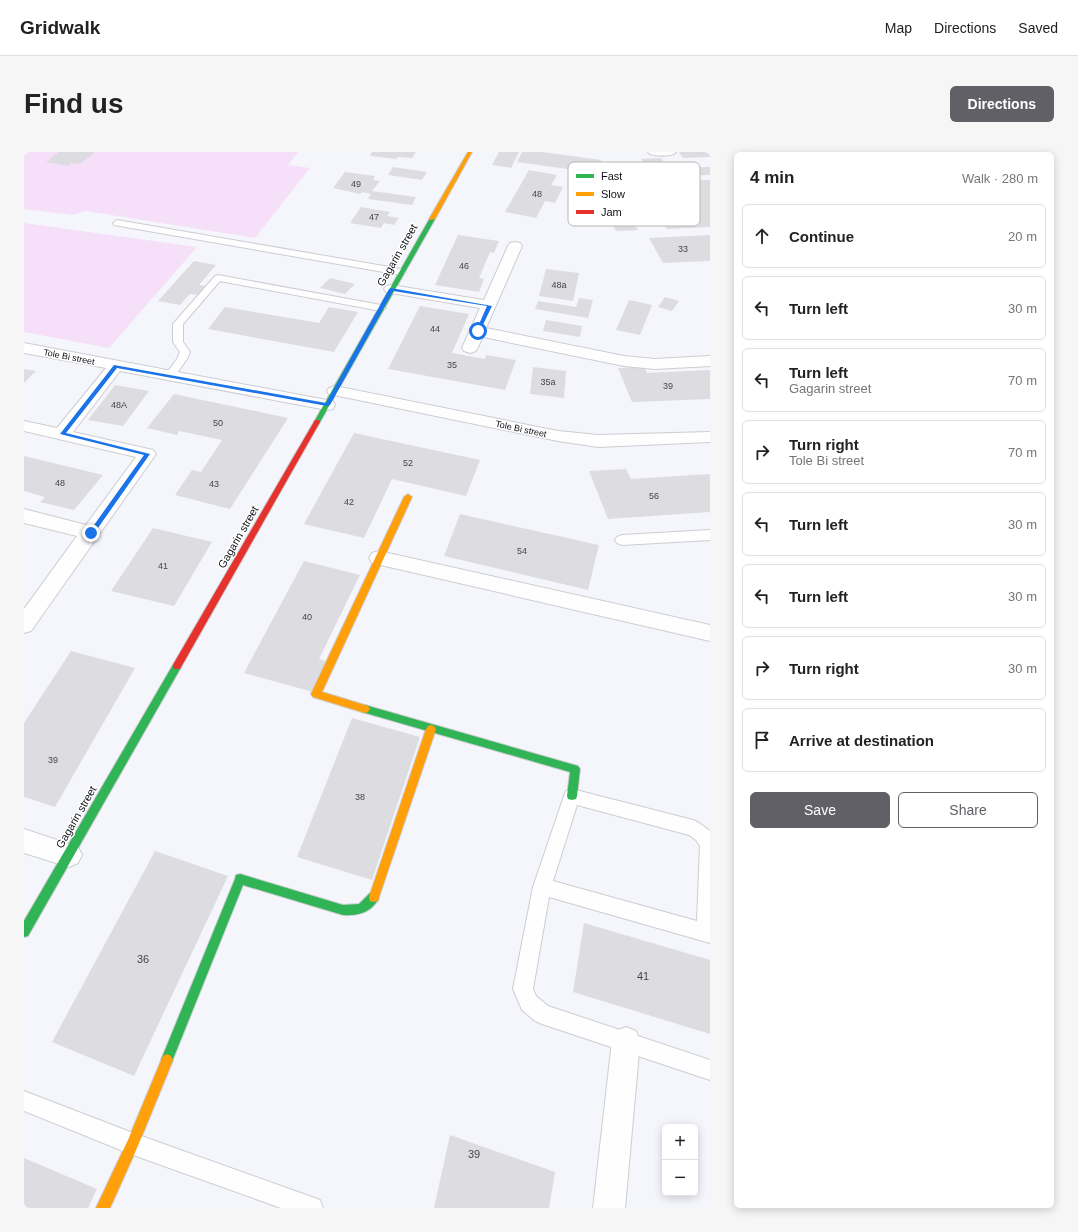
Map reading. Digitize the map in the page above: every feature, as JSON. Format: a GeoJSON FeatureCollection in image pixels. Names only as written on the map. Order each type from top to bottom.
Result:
{"type":"FeatureCollection","features":[{"type":"Feature","properties":{"kind":"street","name":"Gagarin street"},"geometry":{"type":"LineString","coordinates":[[24,932],[331,398],[391,289],[470,152]]}},
{"type":"Feature","properties":{"kind":"street"},"geometry":{"type":"LineString","coordinates":[[654,152],[670,152]]}},
{"type":"Feature","properties":{"kind":"street"},"geometry":{"type":"LineString","coordinates":[[470,348],[490,306],[515,246]]}},
{"type":"Feature","properties":{"kind":"street"},"geometry":{"type":"LineString","coordinates":[[391,289],[490,306]]}},
{"type":"Feature","properties":{"kind":"street"},"geometry":{"type":"LineString","coordinates":[[478,331],[624,361],[655,364],[710,361]]}},
{"type":"Feature","properties":{"kind":"street","name":"Tole Bi street"},"geometry":{"type":"LineString","coordinates":[[24,348],[170,375],[331,398],[558,436],[598,441],[710,437]]}},
{"type":"Feature","properties":{"kind":"street"},"geometry":{"type":"LineString","coordinates":[[62,434],[116,366]]}},
{"type":"Feature","properties":{"kind":"street"},"geometry":{"type":"LineString","coordinates":[[24,426],[147,454],[24,625]]}},
{"type":"Feature","properties":{"kind":"street"},"geometry":{"type":"LineString","coordinates":[[408,497],[378,558],[316,694],[431,729],[575,769],[572,796]]}},
{"type":"Feature","properties":{"kind":"street"},"geometry":{"type":"LineString","coordinates":[[24,516],[91,533]]}},
{"type":"Feature","properties":{"kind":"street"},"geometry":{"type":"LineString","coordinates":[[378,558],[710,633]]}},
{"type":"Feature","properties":{"kind":"street"},"geometry":{"type":"LineString","coordinates":[[103,1208],[133,1144],[240,879],[343,910],[357,912],[370,904],[375,895],[431,729]]}},
{"type":"Feature","properties":{"kind":"street"},"geometry":{"type":"LineString","coordinates":[[24,841],[69,855]]}},
{"type":"Feature","properties":{"kind":"street"},"geometry":{"type":"LineString","coordinates":[[609,1208],[626,1041]]}},
{"type":"Feature","properties":{"kind":"lane"},"geometry":{"type":"LineString","coordinates":[[117,223],[401,272]]}},
{"type":"Feature","properties":{"kind":"lane"},"geometry":{"type":"LineString","coordinates":[[170,375],[182,359],[185,352],[178,342],[178,324],[218,278],[381,308]]}},
{"type":"Feature","properties":{"kind":"lane"},"geometry":{"type":"LineString","coordinates":[[622,540],[710,535]]}},
{"type":"Feature","properties":{"kind":"lane"},"geometry":{"type":"LineString","coordinates":[[542,887],[708,934],[709,844],[702,834],[693,828],[572,796],[542,887],[523,989],[529,1003],[542,1014],[710,1070]]}},
{"type":"Feature","properties":{"kind":"lane"},"geometry":{"type":"LineString","coordinates":[[24,1101],[133,1144],[312,1208]]}},
{"type":"Feature","properties":{"kind":"shaded area"},"geometry":{"type":"Polygon","coordinates":[[[24,152],[298,152],[288,165],[310,168],[255,238],[86,211],[72,215],[24,209],[24,152]]]}},
{"type":"Feature","properties":{"kind":"shaded area"},"geometry":{"type":"Polygon","coordinates":[[[24,223],[197,247],[109,348],[24,332],[24,223]]]}},
{"type":"Feature","properties":{"kind":"building"},"geometry":{"type":"Polygon","coordinates":[[[59,152],[95,152],[80,164],[72,163],[69,166],[46,162],[59,152]]]}},
{"type":"Feature","properties":{"kind":"building"},"geometry":{"type":"Polygon","coordinates":[[[372,152],[416,152],[412,158],[398,157],[396,159],[370,156],[372,152]]]}},
{"type":"Feature","properties":{"kind":"building"},"geometry":{"type":"Polygon","coordinates":[[[499,152],[519,152],[511,168],[492,165],[499,152]]]}},
{"type":"Feature","properties":{"kind":"building"},"geometry":{"type":"Polygon","coordinates":[[[522,152],[542,152],[601,160],[600,162],[568,162],[568,169],[517,162],[522,152]]]}},
{"type":"Feature","properties":{"kind":"building"},"geometry":{"type":"Polygon","coordinates":[[[679,152],[710,152],[710,157],[683,158],[679,152]]]}},
{"type":"Feature","properties":{"kind":"building"},"geometry":{"type":"Polygon","coordinates":[[[661,158],[664,162],[643,162],[641,159],[661,158]]]}},
{"type":"Feature","properties":{"kind":"building"},"geometry":{"type":"Polygon","coordinates":[[[393,167],[427,172],[422,180],[388,175],[393,167]]]}},
{"type":"Feature","properties":{"kind":"building"},"geometry":{"type":"Polygon","coordinates":[[[700,167],[710,167],[710,175],[700,175],[700,167]]]}},
{"type":"Feature","properties":{"kind":"building"},"geometry":{"type":"Polygon","coordinates":[[[529,170],[557,175],[551,185],[563,187],[555,203],[545,201],[536,218],[505,212],[529,170]]]}},
{"type":"Feature","properties":{"kind":"building"},"geometry":{"type":"Polygon","coordinates":[[[345,172],[375,176],[373,180],[380,181],[372,191],[416,197],[412,205],[368,199],[371,194],[362,192],[360,194],[333,188],[345,172]]]}},
{"type":"Feature","properties":{"kind":"building"},"geometry":{"type":"Polygon","coordinates":[[[700,180],[710,180],[710,227],[667,229],[665,226],[700,226],[700,180]]]}},
{"type":"Feature","properties":{"kind":"building"},"geometry":{"type":"Polygon","coordinates":[[[361,207],[390,212],[387,216],[399,218],[394,225],[384,223],[381,228],[350,223],[361,207]]]}},
{"type":"Feature","properties":{"kind":"building"},"geometry":{"type":"Polygon","coordinates":[[[613,226],[636,226],[638,230],[616,231],[613,226]]]}},
{"type":"Feature","properties":{"kind":"building"},"geometry":{"type":"Polygon","coordinates":[[[458,235],[499,241],[494,253],[490,252],[479,278],[484,279],[479,292],[435,285],[458,235]]]}},
{"type":"Feature","properties":{"kind":"building"},"geometry":{"type":"Polygon","coordinates":[[[710,235],[710,261],[663,263],[649,238],[710,235]]]}},
{"type":"Feature","properties":{"kind":"building"},"geometry":{"type":"Polygon","coordinates":[[[194,261],[216,265],[199,285],[207,286],[199,295],[190,294],[180,305],[158,301],[194,261]]]}},
{"type":"Feature","properties":{"kind":"building"},"geometry":{"type":"Polygon","coordinates":[[[546,269],[579,273],[573,301],[539,296],[546,269]]]}},
{"type":"Feature","properties":{"kind":"building"},"geometry":{"type":"Polygon","coordinates":[[[330,278],[355,284],[345,294],[320,288],[330,278]]]}},
{"type":"Feature","properties":{"kind":"building"},"geometry":{"type":"Polygon","coordinates":[[[665,297],[679,301],[672,311],[658,307],[665,297]]]}},
{"type":"Feature","properties":{"kind":"building"},"geometry":{"type":"Polygon","coordinates":[[[579,298],[593,300],[588,318],[535,309],[538,301],[576,307],[579,298]]]}},
{"type":"Feature","properties":{"kind":"building"},"geometry":{"type":"Polygon","coordinates":[[[629,300],[652,305],[640,335],[616,330],[629,300]]]}},
{"type":"Feature","properties":{"kind":"building"},"geometry":{"type":"Polygon","coordinates":[[[420,306],[469,314],[452,353],[485,359],[486,355],[516,360],[505,390],[388,369],[420,306]]]}},
{"type":"Feature","properties":{"kind":"building"},"geometry":{"type":"Polygon","coordinates":[[[225,307],[319,323],[329,307],[358,312],[334,352],[208,329],[225,307]]]}},
{"type":"Feature","properties":{"kind":"building"},"geometry":{"type":"Polygon","coordinates":[[[546,320],[582,326],[580,337],[543,331],[546,320]]]}},
{"type":"Feature","properties":{"kind":"building"},"geometry":{"type":"Polygon","coordinates":[[[533,367],[566,371],[564,398],[530,394],[533,367]]]}},
{"type":"Feature","properties":{"kind":"building"},"geometry":{"type":"Polygon","coordinates":[[[644,367],[647,373],[710,370],[710,399],[632,402],[618,368],[644,367]]]}},
{"type":"Feature","properties":{"kind":"building"},"geometry":{"type":"Polygon","coordinates":[[[24,369],[36,371],[24,383],[24,369]]]}},
{"type":"Feature","properties":{"kind":"building"},"geometry":{"type":"Polygon","coordinates":[[[115,385],[149,391],[123,426],[88,420],[115,385]]]}},
{"type":"Feature","properties":{"kind":"building"},"geometry":{"type":"Polygon","coordinates":[[[174,394],[288,418],[230,509],[175,495],[192,470],[201,472],[222,440],[179,431],[177,435],[147,428],[174,394]]]}},
{"type":"Feature","properties":{"kind":"building"},"geometry":{"type":"Polygon","coordinates":[[[354,433],[480,460],[466,496],[392,479],[364,538],[304,524],[354,433]]]}},
{"type":"Feature","properties":{"kind":"building"},"geometry":{"type":"Polygon","coordinates":[[[24,456],[103,475],[74,510],[40,502],[45,497],[24,491],[24,456]]]}},
{"type":"Feature","properties":{"kind":"building"},"geometry":{"type":"Polygon","coordinates":[[[626,469],[631,479],[710,474],[710,512],[608,519],[589,471],[626,469]]]}},
{"type":"Feature","properties":{"kind":"building"},"geometry":{"type":"Polygon","coordinates":[[[460,514],[599,545],[588,590],[444,556],[460,514]]]}},
{"type":"Feature","properties":{"kind":"building"},"geometry":{"type":"Polygon","coordinates":[[[153,528],[212,542],[174,606],[111,591],[153,528]]]}},
{"type":"Feature","properties":{"kind":"building"},"geometry":{"type":"Polygon","coordinates":[[[304,561],[360,575],[319,659],[328,662],[313,692],[244,673],[304,561]]]}},
{"type":"Feature","properties":{"kind":"building"},"geometry":{"type":"Polygon","coordinates":[[[71,651],[135,668],[55,807],[24,797],[24,723],[71,651]]]}},
{"type":"Feature","properties":{"kind":"building"},"geometry":{"type":"Polygon","coordinates":[[[352,718],[420,737],[372,880],[297,857],[352,718]]]}},
{"type":"Feature","properties":{"kind":"building"},"geometry":{"type":"Polygon","coordinates":[[[155,851],[228,876],[134,1076],[52,1042],[155,851]]]}},
{"type":"Feature","properties":{"kind":"building"},"geometry":{"type":"Polygon","coordinates":[[[584,923],[710,960],[710,1034],[573,992],[584,923]]]}},
{"type":"Feature","properties":{"kind":"building"},"geometry":{"type":"Polygon","coordinates":[[[450,1135],[555,1172],[549,1208],[434,1208],[450,1135]]]}},
{"type":"Feature","properties":{"kind":"building"},"geometry":{"type":"Polygon","coordinates":[[[24,1158],[97,1189],[88,1208],[24,1208],[24,1158]]]}},
{"type":"Feature","properties":{"kind":"traffic: fast"},"geometry":{"type":"LineString","coordinates":[[317,422],[432,219]]}},
{"type":"Feature","properties":{"kind":"traffic: fast"},"geometry":{"type":"LineString","coordinates":[[24,932],[177,666]]}},
{"type":"Feature","properties":{"kind":"traffic: fast"},"geometry":{"type":"LineString","coordinates":[[365,709],[575,769],[572,796]]}},
{"type":"Feature","properties":{"kind":"traffic: fast"},"geometry":{"type":"LineString","coordinates":[[167,1060],[240,879],[343,910],[353,910],[364,907],[374,897]]}},
{"type":"Feature","properties":{"kind":"traffic: slow"},"geometry":{"type":"LineString","coordinates":[[432,219],[470,152]]}},
{"type":"Feature","properties":{"kind":"traffic: slow"},"geometry":{"type":"LineString","coordinates":[[365,709],[316,694],[408,497]]}},
{"type":"Feature","properties":{"kind":"traffic: slow"},"geometry":{"type":"LineString","coordinates":[[374,897],[431,729]]}},
{"type":"Feature","properties":{"kind":"traffic: slow"},"geometry":{"type":"LineString","coordinates":[[103,1208],[133,1144],[167,1060]]}},
{"type":"Feature","properties":{"kind":"traffic: jam"},"geometry":{"type":"LineString","coordinates":[[177,666],[317,422]]}},
{"type":"Feature","properties":{"kind":"route"},"geometry":{"type":"LineString","coordinates":[[91,533],[147,454],[62,434],[116,366],[327,405],[391,289],[490,306],[478,331]]}}]}
